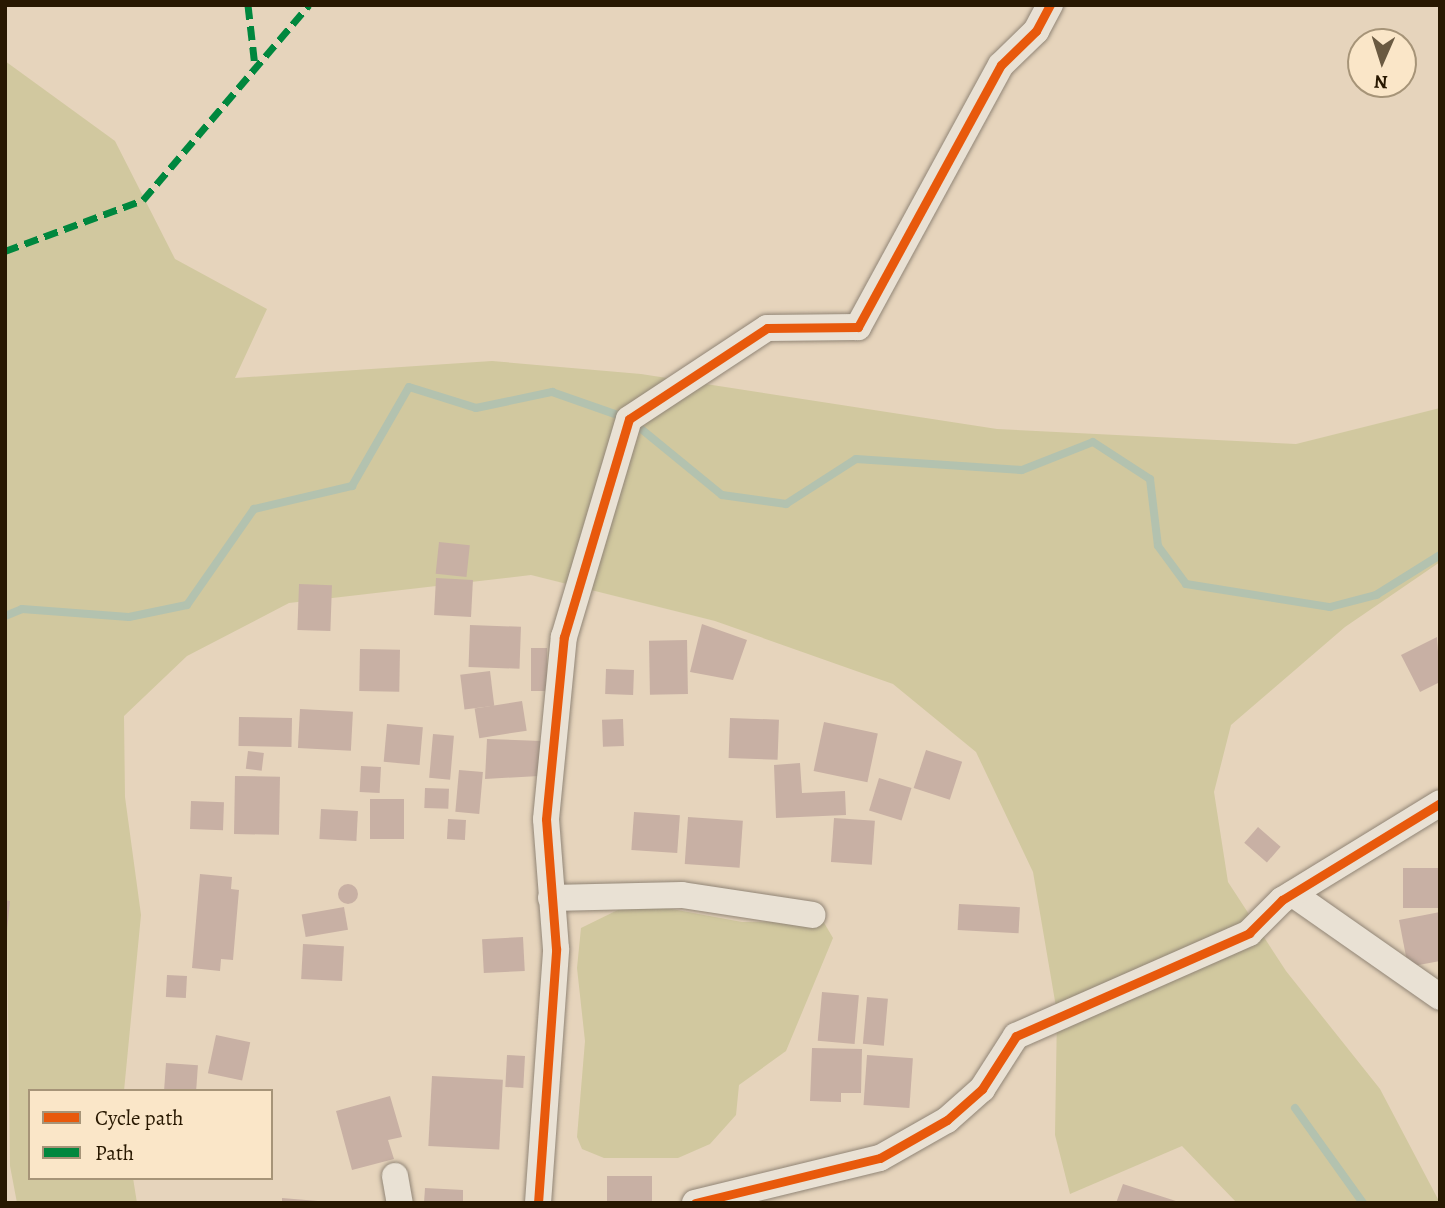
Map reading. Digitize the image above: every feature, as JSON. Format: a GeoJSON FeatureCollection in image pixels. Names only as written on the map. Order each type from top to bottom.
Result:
{"type":"FeatureCollection","features":[{"type":"Feature","properties":{"kind":"street"},"geometry":{"type":"LineString","coordinates":[[538,1203],[556,949],[546,819],[564,636],[629,419],[767,328],[858,327],[1001,65],[1036,31],[1050,5]]}},
{"type":"Feature","properties":{"kind":"street"},"geometry":{"type":"LineString","coordinates":[[695,1203],[880,1158],[965,1105],[1016,1036],[1249,933],[1293,894],[1440,803]]}},
{"type":"Feature","properties":{"kind":"street"},"geometry":{"type":"LineString","coordinates":[[1293,894],[1440,997]]}},
{"type":"Feature","properties":{"kind":"street"},"geometry":{"type":"LineString","coordinates":[[551,898],[682,895],[812,915]]}},
{"type":"Feature","properties":{"kind":"street"},"geometry":{"type":"LineString","coordinates":[[395,1176],[400,1203]]}},
{"type":"Feature","properties":{"kind":"shaded area"},"geometry":{"type":"Polygon","coordinates":[[[5,61],[115,141],[175,259],[267,309],[235,378],[492,361],[641,374],[997,429],[1296,444],[1440,408],[1440,562],[1345,627],[1231,725],[1214,792],[1228,882],[1286,971],[1380,1089],[1440,1203],[1237,1203],[1182,1146],[1070,1194],[1055,1135],[1057,1013],[1033,872],[976,752],[893,684],[715,621],[531,575],[289,603],[187,656],[124,716],[125,797],[141,915],[124,1089],[28,1089],[28,1180],[133,1180],[137,1203],[17,1203],[10,1166],[5,777],[5,61]]]}},
{"type":"Feature","properties":{"kind":"shaded area"},"geometry":{"type":"Polygon","coordinates":[[[634,902],[742,922],[823,921],[833,938],[786,1051],[739,1085],[736,1115],[710,1144],[678,1158],[604,1158],[582,1149],[577,1137],[585,1041],[577,968],[581,928],[634,902]]]}},
{"type":"Feature","properties":{"kind":"building"},"geometry":{"type":"Polygon","coordinates":[[[439,542],[470,545],[466,577],[436,574],[439,542]]]}},
{"type":"Feature","properties":{"kind":"building"},"geometry":{"type":"Polygon","coordinates":[[[436,578],[473,580],[471,617],[434,615],[436,578]]]}},
{"type":"Feature","properties":{"kind":"building"},"geometry":{"type":"Polygon","coordinates":[[[299,584],[332,585],[330,631],[297,630],[299,584]]]}},
{"type":"Feature","properties":{"kind":"building"},"geometry":{"type":"Polygon","coordinates":[[[702,624],[747,640],[733,680],[690,672],[702,624]]]}},
{"type":"Feature","properties":{"kind":"building"},"geometry":{"type":"Polygon","coordinates":[[[470,625],[521,627],[520,669],[469,667],[470,625]]]}},
{"type":"Feature","properties":{"kind":"building"},"geometry":{"type":"Polygon","coordinates":[[[1437,637],[1440,682],[1420,692],[1401,655],[1437,637]]]}},
{"type":"Feature","properties":{"kind":"building"},"geometry":{"type":"Polygon","coordinates":[[[687,640],[688,694],[650,695],[649,641],[687,640]]]}},
{"type":"Feature","properties":{"kind":"building"},"geometry":{"type":"Polygon","coordinates":[[[531,648],[547,648],[547,691],[531,691],[531,648]]]}},
{"type":"Feature","properties":{"kind":"building"},"geometry":{"type":"Polygon","coordinates":[[[360,649],[400,650],[399,692],[359,691],[360,649]]]}},
{"type":"Feature","properties":{"kind":"building"},"geometry":{"type":"Polygon","coordinates":[[[606,669],[634,670],[633,695],[605,694],[606,669]]]}},
{"type":"Feature","properties":{"kind":"building"},"geometry":{"type":"Polygon","coordinates":[[[490,671],[494,706],[464,709],[460,675],[490,671]]]}},
{"type":"Feature","properties":{"kind":"building"},"geometry":{"type":"Polygon","coordinates":[[[522,701],[527,731],[479,738],[475,709],[522,701]]]}},
{"type":"Feature","properties":{"kind":"building"},"geometry":{"type":"Polygon","coordinates":[[[300,709],[353,712],[351,751],[298,748],[300,709]]]}},
{"type":"Feature","properties":{"kind":"building"},"geometry":{"type":"Polygon","coordinates":[[[239,717],[292,718],[291,747],[238,746],[239,717]]]}},
{"type":"Feature","properties":{"kind":"building"},"geometry":{"type":"Polygon","coordinates":[[[730,718],[779,720],[778,760],[729,758],[730,718]]]}},
{"type":"Feature","properties":{"kind":"building"},"geometry":{"type":"Polygon","coordinates":[[[623,719],[624,746],[603,747],[602,720],[623,719]]]}},
{"type":"Feature","properties":{"kind":"building"},"geometry":{"type":"Polygon","coordinates":[[[824,722],[878,733],[867,782],[814,771],[824,722]]]}},
{"type":"Feature","properties":{"kind":"building"},"geometry":{"type":"Polygon","coordinates":[[[387,724],[423,727],[420,765],[384,762],[387,724]]]}},
{"type":"Feature","properties":{"kind":"building"},"geometry":{"type":"Polygon","coordinates":[[[433,734],[454,736],[450,780],[429,778],[433,734]]]}},
{"type":"Feature","properties":{"kind":"building"},"geometry":{"type":"Polygon","coordinates":[[[487,739],[541,741],[539,776],[485,779],[487,739]]]}},
{"type":"Feature","properties":{"kind":"building"},"geometry":{"type":"Polygon","coordinates":[[[926,750],[962,762],[950,800],[914,788],[926,750]]]}},
{"type":"Feature","properties":{"kind":"building"},"geometry":{"type":"Polygon","coordinates":[[[248,751],[264,753],[262,771],[246,769],[248,751]]]}},
{"type":"Feature","properties":{"kind":"building"},"geometry":{"type":"Polygon","coordinates":[[[800,763],[802,793],[845,791],[846,815],[776,818],[774,765],[800,763]]]}},
{"type":"Feature","properties":{"kind":"building"},"geometry":{"type":"Polygon","coordinates":[[[361,766],[381,767],[380,793],[360,792],[361,766]]]}},
{"type":"Feature","properties":{"kind":"building"},"geometry":{"type":"Polygon","coordinates":[[[459,770],[483,772],[479,814],[455,812],[459,770]]]}},
{"type":"Feature","properties":{"kind":"building"},"geometry":{"type":"Polygon","coordinates":[[[235,776],[280,777],[279,835],[234,834],[235,776]]]}},
{"type":"Feature","properties":{"kind":"building"},"geometry":{"type":"Polygon","coordinates":[[[879,778],[912,788],[902,820],[869,811],[879,778]]]}},
{"type":"Feature","properties":{"kind":"building"},"geometry":{"type":"Polygon","coordinates":[[[425,788],[449,789],[448,809],[424,808],[425,788]]]}},
{"type":"Feature","properties":{"kind":"building"},"geometry":{"type":"Polygon","coordinates":[[[370,799],[404,799],[404,839],[370,839],[370,799]]]}},
{"type":"Feature","properties":{"kind":"building"},"geometry":{"type":"Polygon","coordinates":[[[191,801],[224,802],[223,830],[190,829],[191,801]]]}},
{"type":"Feature","properties":{"kind":"building"},"geometry":{"type":"Polygon","coordinates":[[[321,809],[358,811],[356,841],[319,839],[321,809]]]}},
{"type":"Feature","properties":{"kind":"building"},"geometry":{"type":"Polygon","coordinates":[[[634,812],[680,815],[677,853],[631,850],[634,812]]]}},
{"type":"Feature","properties":{"kind":"building"},"geometry":{"type":"Polygon","coordinates":[[[688,817],[743,821],[740,868],[685,864],[688,817]]]}},
{"type":"Feature","properties":{"kind":"building"},"geometry":{"type":"Polygon","coordinates":[[[834,818],[875,821],[872,865],[831,862],[834,818]]]}},
{"type":"Feature","properties":{"kind":"building"},"geometry":{"type":"Polygon","coordinates":[[[448,819],[466,820],[465,840],[447,839],[448,819]]]}},
{"type":"Feature","properties":{"kind":"building"},"geometry":{"type":"Polygon","coordinates":[[[1258,827],[1281,847],[1267,863],[1244,843],[1258,827]]]}},
{"type":"Feature","properties":{"kind":"building"},"geometry":{"type":"Polygon","coordinates":[[[1403,868],[1440,868],[1440,908],[1403,908],[1403,868]]]}},
{"type":"Feature","properties":{"kind":"building"},"geometry":{"type":"Polygon","coordinates":[[[200,874],[232,877],[231,889],[239,890],[233,960],[221,959],[220,971],[192,968],[200,874]]]}},
{"type":"Feature","properties":{"kind":"building"},"geometry":{"type":"Polygon","coordinates":[[[348,884],[355,887],[358,894],[355,901],[348,904],[341,901],[338,894],[341,887],[348,884]]]}},
{"type":"Feature","properties":{"kind":"building"},"geometry":{"type":"Polygon","coordinates":[[[5,900],[10,901],[7,931],[5,931],[5,900]]]}},
{"type":"Feature","properties":{"kind":"building"},"geometry":{"type":"Polygon","coordinates":[[[959,904],[1020,907],[1019,933],[958,930],[959,904]]]}},
{"type":"Feature","properties":{"kind":"building"},"geometry":{"type":"Polygon","coordinates":[[[344,907],[348,930],[306,937],[302,914],[344,907]]]}},
{"type":"Feature","properties":{"kind":"building"},"geometry":{"type":"Polygon","coordinates":[[[1440,912],[1440,961],[1408,967],[1399,920],[1440,912]]]}},
{"type":"Feature","properties":{"kind":"building"},"geometry":{"type":"Polygon","coordinates":[[[523,937],[525,971],[484,973],[482,939],[523,937]]]}},
{"type":"Feature","properties":{"kind":"building"},"geometry":{"type":"Polygon","coordinates":[[[303,944],[344,946],[342,981],[301,979],[303,944]]]}},
{"type":"Feature","properties":{"kind":"building"},"geometry":{"type":"Polygon","coordinates":[[[167,975],[187,976],[186,998],[166,997],[167,975]]]}},
{"type":"Feature","properties":{"kind":"building"},"geometry":{"type":"Polygon","coordinates":[[[822,992],[859,995],[855,1044],[818,1041],[822,992]]]}},
{"type":"Feature","properties":{"kind":"building"},"geometry":{"type":"Polygon","coordinates":[[[867,997],[888,999],[884,1046],[863,1044],[867,997]]]}},
{"type":"Feature","properties":{"kind":"building"},"geometry":{"type":"Polygon","coordinates":[[[216,1035],[250,1042],[242,1080],[208,1073],[216,1035]]]}},
{"type":"Feature","properties":{"kind":"building"},"geometry":{"type":"Polygon","coordinates":[[[812,1048],[862,1049],[861,1093],[841,1093],[841,1102],[810,1101],[812,1048]]]}},
{"type":"Feature","properties":{"kind":"building"},"geometry":{"type":"Polygon","coordinates":[[[507,1055],[525,1056],[523,1088],[505,1087],[507,1055]]]}},
{"type":"Feature","properties":{"kind":"building"},"geometry":{"type":"Polygon","coordinates":[[[867,1055],[913,1058],[909,1108],[864,1105],[867,1055]]]}},
{"type":"Feature","properties":{"kind":"building"},"geometry":{"type":"Polygon","coordinates":[[[166,1063],[198,1065],[196,1089],[164,1089],[166,1063]]]}},
{"type":"Feature","properties":{"kind":"building"},"geometry":{"type":"Polygon","coordinates":[[[432,1076],[503,1080],[499,1150],[428,1146],[432,1076]]]}},
{"type":"Feature","properties":{"kind":"building"},"geometry":{"type":"Polygon","coordinates":[[[390,1096],[402,1137],[388,1140],[394,1159],[352,1170],[336,1111],[390,1096]]]}},
{"type":"Feature","properties":{"kind":"building"},"geometry":{"type":"Polygon","coordinates":[[[607,1176],[652,1176],[652,1203],[607,1203],[607,1176]]]}},
{"type":"Feature","properties":{"kind":"building"},"geometry":{"type":"Polygon","coordinates":[[[1123,1184],[1179,1202],[1116,1203],[1123,1184]]]}},
{"type":"Feature","properties":{"kind":"building"},"geometry":{"type":"Polygon","coordinates":[[[425,1188],[463,1190],[463,1203],[424,1203],[425,1188]]]}},
{"type":"Feature","properties":{"kind":"building"},"geometry":{"type":"Polygon","coordinates":[[[282,1198],[318,1201],[318,1203],[282,1203],[282,1198]]]}},
{"type":"Feature","properties":{"kind":"waterway"},"geometry":{"type":"LineString","coordinates":[[5,616],[22,609],[129,617],[187,605],[254,509],[352,486],[409,387],[476,408],[552,392],[629,419],[722,495],[786,504],[856,459],[1022,470],[1093,442],[1150,479],[1158,546],[1186,584],[1330,607],[1376,595],[1440,555]]}},
{"type":"Feature","properties":{"kind":"waterway"},"geometry":{"type":"LineString","coordinates":[[1295,1108],[1363,1203]]}},
{"type":"Feature","properties":{"kind":"marked path"},"geometry":{"type":"LineString","coordinates":[[248,5],[255,66]]}},
{"type":"Feature","properties":{"kind":"marked path"},"geometry":{"type":"LineString","coordinates":[[5,251],[143,200],[309,5]]}},
{"type":"Feature","properties":{"kind":"cycle path"},"geometry":{"type":"LineString","coordinates":[[538,1203],[556,949],[546,819],[564,637],[629,419],[767,328],[858,327],[1001,65],[1036,31],[1050,5]]}},
{"type":"Feature","properties":{"kind":"cycle path"},"geometry":{"type":"LineString","coordinates":[[695,1203],[880,1158],[947,1120],[982,1089],[1016,1036],[1249,933],[1282,900],[1440,803]]}}]}
